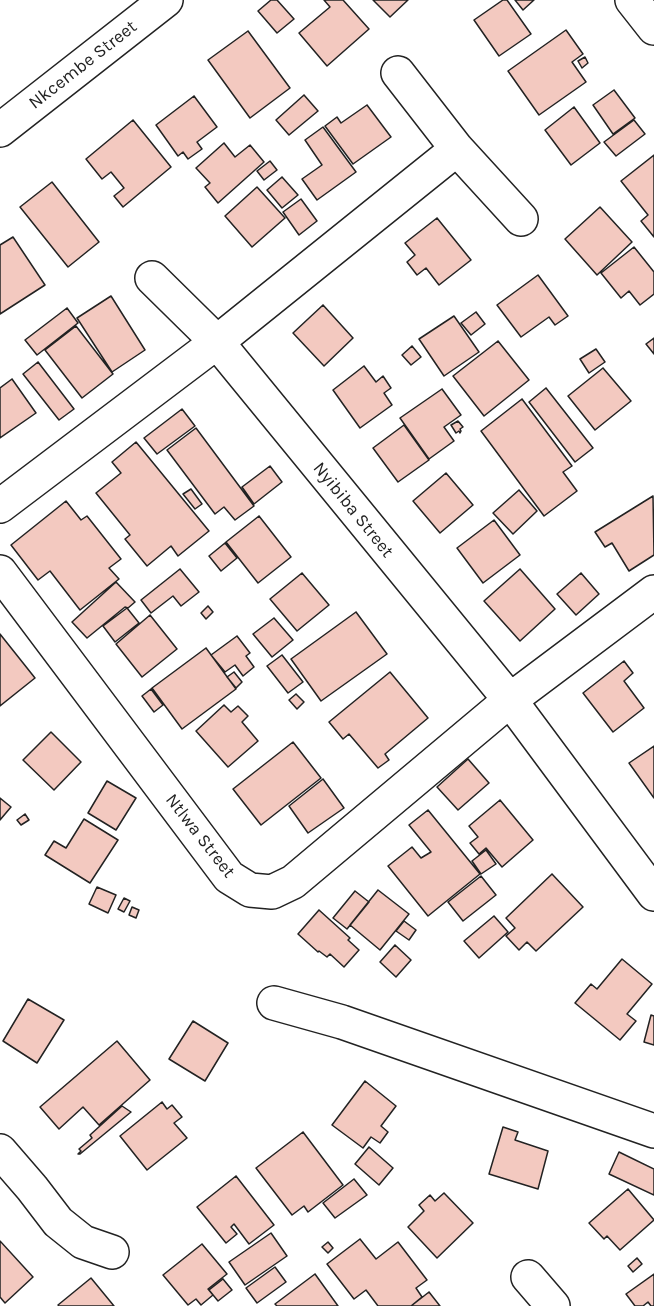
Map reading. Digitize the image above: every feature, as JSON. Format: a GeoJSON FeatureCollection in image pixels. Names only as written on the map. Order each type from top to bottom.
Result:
{"type":"FeatureCollection","features":[{"type":"Feature","properties":{"kind":"street","name":"Nkcembe Street"},"geometry":{"type":"LineString","coordinates":[[0,130],[166,0]]}},
{"type":"Feature","properties":{"kind":"street"},"geometry":{"type":"LineString","coordinates":[[632,0],[654,28]]}},
{"type":"Feature","properties":{"kind":"street"},"geometry":{"type":"LineString","coordinates":[[398,73],[457,149],[521,219]]}},
{"type":"Feature","properties":{"kind":"street"},"geometry":{"type":"LineString","coordinates":[[0,506],[216,342],[457,149]]}},
{"type":"Feature","properties":{"kind":"street","name":"Nyibiba Street"},"geometry":{"type":"LineString","coordinates":[[152,278],[216,342],[510,700],[654,894]]}},
{"type":"Feature","properties":{"kind":"street","name":"Ntlwa Street"},"geometry":{"type":"LineString","coordinates":[[0,572],[229,877],[250,890],[272,892],[293,882],[510,700],[654,592]]}},
{"type":"Feature","properties":{"kind":"street"},"geometry":{"type":"LineString","coordinates":[[274,1003],[342,1023],[654,1131]]}},
{"type":"Feature","properties":{"kind":"street"},"geometry":{"type":"LineString","coordinates":[[0,1150],[58,1222],[83,1242],[112,1252]]}},
{"type":"Feature","properties":{"kind":"street"},"geometry":{"type":"LineString","coordinates":[[528,1277],[553,1306]]}},
{"type":"Feature","properties":{"kind":"building"},"geometry":{"type":"Polygon","coordinates":[[[271,0],[277,0],[294,19],[277,33],[258,11],[271,0]]]}},
{"type":"Feature","properties":{"kind":"building"},"geometry":{"type":"Polygon","coordinates":[[[324,0],[343,0],[369,29],[327,66],[299,33],[330,7],[324,0]]]}},
{"type":"Feature","properties":{"kind":"building"},"geometry":{"type":"Polygon","coordinates":[[[373,0],[408,0],[390,17],[373,0]]]}},
{"type":"Feature","properties":{"kind":"building"},"geometry":{"type":"Polygon","coordinates":[[[503,0],[507,0],[531,34],[499,56],[474,20],[503,0]]]}},
{"type":"Feature","properties":{"kind":"building"},"geometry":{"type":"Polygon","coordinates":[[[515,0],[534,0],[523,10],[515,0]]]}},
{"type":"Feature","properties":{"kind":"building"},"geometry":{"type":"Polygon","coordinates":[[[566,30],[583,54],[572,62],[586,82],[539,115],[508,71],[566,30]]]}},
{"type":"Feature","properties":{"kind":"building"},"geometry":{"type":"Polygon","coordinates":[[[248,31],[290,88],[250,118],[208,60],[248,31]]]}},
{"type":"Feature","properties":{"kind":"building"},"geometry":{"type":"Polygon","coordinates":[[[585,57],[588,63],[582,68],[578,61],[585,57]]]}},
{"type":"Feature","properties":{"kind":"building"},"geometry":{"type":"Polygon","coordinates":[[[614,90],[635,118],[613,134],[593,105],[614,90]]]}},
{"type":"Feature","properties":{"kind":"building"},"geometry":{"type":"Polygon","coordinates":[[[304,95],[318,111],[289,135],[276,120],[304,95]]]}},
{"type":"Feature","properties":{"kind":"building"},"geometry":{"type":"Polygon","coordinates":[[[194,96],[217,127],[197,142],[202,149],[188,159],[183,152],[178,156],[156,125],[194,96]]]}},
{"type":"Feature","properties":{"kind":"building"},"geometry":{"type":"Polygon","coordinates":[[[367,105],[391,137],[353,164],[325,126],[337,117],[341,123],[367,105]]]}},
{"type":"Feature","properties":{"kind":"building"},"geometry":{"type":"Polygon","coordinates":[[[574,107],[600,143],[571,165],[545,130],[574,107]]]}},
{"type":"Feature","properties":{"kind":"building"},"geometry":{"type":"Polygon","coordinates":[[[133,120],[171,167],[123,207],[114,196],[124,188],[111,172],[102,179],[86,159],[133,120]]]}},
{"type":"Feature","properties":{"kind":"building"},"geometry":{"type":"Polygon","coordinates":[[[634,120],[645,134],[616,156],[604,142],[634,120]]]}},
{"type":"Feature","properties":{"kind":"building"},"geometry":{"type":"Polygon","coordinates":[[[323,127],[356,172],[317,200],[302,179],[322,165],[305,140],[323,127]]]}},
{"type":"Feature","properties":{"kind":"building"},"geometry":{"type":"Polygon","coordinates":[[[224,143],[235,157],[250,145],[264,162],[218,203],[205,187],[210,183],[196,168],[224,143]]]}},
{"type":"Feature","properties":{"kind":"building"},"geometry":{"type":"Polygon","coordinates":[[[654,155],[654,237],[641,221],[648,215],[621,181],[654,155]]]}},
{"type":"Feature","properties":{"kind":"building"},"geometry":{"type":"Polygon","coordinates":[[[270,161],[277,170],[264,180],[257,171],[270,161]]]}},
{"type":"Feature","properties":{"kind":"building"},"geometry":{"type":"Polygon","coordinates":[[[282,177],[298,195],[282,208],[267,190],[282,177]]]}},
{"type":"Feature","properties":{"kind":"building"},"geometry":{"type":"Polygon","coordinates":[[[52,182],[99,242],[68,267],[20,207],[52,182]]]}},
{"type":"Feature","properties":{"kind":"building"},"geometry":{"type":"Polygon","coordinates":[[[257,187],[285,218],[252,247],[225,216],[257,187]]]}},
{"type":"Feature","properties":{"kind":"building"},"geometry":{"type":"Polygon","coordinates":[[[301,199],[317,221],[299,235],[283,212],[301,199]]]}},
{"type":"Feature","properties":{"kind":"building"},"geometry":{"type":"Polygon","coordinates":[[[600,207],[632,242],[597,275],[565,239],[600,207]]]}},
{"type":"Feature","properties":{"kind":"building"},"geometry":{"type":"Polygon","coordinates":[[[437,218],[471,260],[439,285],[426,268],[417,275],[407,262],[415,255],[405,243],[437,218]]]}},
{"type":"Feature","properties":{"kind":"building"},"geometry":{"type":"Polygon","coordinates":[[[13,237],[45,285],[0,314],[0,245],[13,237]]]}},
{"type":"Feature","properties":{"kind":"building"},"geometry":{"type":"Polygon","coordinates":[[[634,247],[654,272],[654,294],[640,305],[629,291],[621,298],[601,273],[634,247]]]}},
{"type":"Feature","properties":{"kind":"building"},"geometry":{"type":"Polygon","coordinates":[[[538,275],[568,316],[555,325],[549,317],[521,337],[497,305],[538,275]]]}},
{"type":"Feature","properties":{"kind":"building"},"geometry":{"type":"Polygon","coordinates":[[[111,296],[145,350],[112,372],[77,318],[111,296]]]}},
{"type":"Feature","properties":{"kind":"building"},"geometry":{"type":"Polygon","coordinates":[[[323,305],[353,338],[324,366],[293,333],[323,305]]]}},
{"type":"Feature","properties":{"kind":"building"},"geometry":{"type":"Polygon","coordinates":[[[67,308],[78,323],[37,355],[25,340],[67,308]]]}},
{"type":"Feature","properties":{"kind":"building"},"geometry":{"type":"Polygon","coordinates":[[[476,312],[485,324],[471,335],[461,323],[476,312]]]}},
{"type":"Feature","properties":{"kind":"building"},"geometry":{"type":"Polygon","coordinates":[[[454,316],[479,352],[444,376],[419,339],[454,316]]]}},
{"type":"Feature","properties":{"kind":"building"},"geometry":{"type":"Polygon","coordinates":[[[76,326],[113,374],[82,398],[45,350],[76,326]]]}},
{"type":"Feature","properties":{"kind":"building"},"geometry":{"type":"Polygon","coordinates":[[[654,338],[654,354],[646,344],[654,338]]]}},
{"type":"Feature","properties":{"kind":"building"},"geometry":{"type":"Polygon","coordinates":[[[498,341],[529,380],[484,416],[453,376],[498,341]]]}},
{"type":"Feature","properties":{"kind":"building"},"geometry":{"type":"Polygon","coordinates":[[[412,346],[421,357],[411,365],[402,355],[412,346]]]}},
{"type":"Feature","properties":{"kind":"building"},"geometry":{"type":"Polygon","coordinates":[[[596,349],[605,362],[589,373],[580,359],[596,349]]]}},
{"type":"Feature","properties":{"kind":"building"},"geometry":{"type":"Polygon","coordinates":[[[38,362],[74,409],[59,420],[23,374],[38,362]]]}},
{"type":"Feature","properties":{"kind":"building"},"geometry":{"type":"Polygon","coordinates":[[[364,366],[376,382],[383,376],[391,388],[384,393],[392,405],[360,428],[333,390],[364,366]]]}},
{"type":"Feature","properties":{"kind":"building"},"geometry":{"type":"Polygon","coordinates":[[[603,368],[631,401],[595,430],[568,396],[603,368]]]}},
{"type":"Feature","properties":{"kind":"building"},"geometry":{"type":"Polygon","coordinates":[[[12,379],[36,413],[0,438],[0,388],[12,379]]]}},
{"type":"Feature","properties":{"kind":"building"},"geometry":{"type":"Polygon","coordinates":[[[546,388],[593,448],[575,462],[529,402],[546,388]]]}},
{"type":"Feature","properties":{"kind":"building"},"geometry":{"type":"Polygon","coordinates":[[[442,389],[461,415],[444,427],[454,441],[429,459],[400,418],[442,389]]]}},
{"type":"Feature","properties":{"kind":"building"},"geometry":{"type":"Polygon","coordinates":[[[522,399],[572,466],[563,472],[577,491],[544,516],[481,431],[522,399]]]}},
{"type":"Feature","properties":{"kind":"building"},"geometry":{"type":"Polygon","coordinates":[[[182,409],[195,426],[157,454],[144,438],[182,409]]]}},
{"type":"Feature","properties":{"kind":"building"},"geometry":{"type":"Polygon","coordinates":[[[458,421],[463,427],[460,433],[459,431],[456,433],[451,425],[458,421]]]}},
{"type":"Feature","properties":{"kind":"building"},"geometry":{"type":"Polygon","coordinates":[[[404,425],[429,460],[398,482],[373,448],[404,425]]]}},
{"type":"Feature","properties":{"kind":"building"},"geometry":{"type":"Polygon","coordinates":[[[196,428],[254,506],[235,520],[224,507],[215,514],[167,450],[196,428]]]}},
{"type":"Feature","properties":{"kind":"building"},"geometry":{"type":"Polygon","coordinates":[[[136,442],[209,531],[178,556],[171,546],[147,566],[125,539],[130,535],[96,493],[121,473],[112,462],[136,442]]]}},
{"type":"Feature","properties":{"kind":"building"},"geometry":{"type":"Polygon","coordinates":[[[270,466],[282,482],[254,504],[242,487],[270,466]]]}},
{"type":"Feature","properties":{"kind":"building"},"geometry":{"type":"Polygon","coordinates":[[[446,473],[473,505],[440,533],[413,501],[446,473]]]}},
{"type":"Feature","properties":{"kind":"building"},"geometry":{"type":"Polygon","coordinates":[[[191,489],[202,504],[195,509],[183,494],[191,489]]]}},
{"type":"Feature","properties":{"kind":"building"},"geometry":{"type":"Polygon","coordinates":[[[519,490],[537,511],[513,534],[493,513],[519,490]]]}},
{"type":"Feature","properties":{"kind":"building"},"geometry":{"type":"Polygon","coordinates":[[[653,496],[654,555],[629,571],[612,543],[605,547],[595,532],[653,496]]]}},
{"type":"Feature","properties":{"kind":"building"},"geometry":{"type":"Polygon","coordinates":[[[66,501],[81,520],[87,516],[121,559],[109,568],[119,579],[80,610],[50,571],[38,580],[11,545],[66,501]]]}},
{"type":"Feature","properties":{"kind":"building"},"geometry":{"type":"Polygon","coordinates":[[[259,516],[291,557],[258,583],[226,542],[259,516]]]}},
{"type":"Feature","properties":{"kind":"building"},"geometry":{"type":"Polygon","coordinates":[[[494,520],[520,555],[483,583],[457,548],[494,520]]]}},
{"type":"Feature","properties":{"kind":"building"},"geometry":{"type":"Polygon","coordinates":[[[225,543],[237,558],[221,571],[209,556],[225,543]]]}},
{"type":"Feature","properties":{"kind":"building"},"geometry":{"type":"Polygon","coordinates":[[[180,569],[199,592],[181,606],[173,596],[151,613],[141,600],[180,569]]]}},
{"type":"Feature","properties":{"kind":"building"},"geometry":{"type":"Polygon","coordinates":[[[520,569],[555,609],[520,641],[484,601],[520,569]]]}},
{"type":"Feature","properties":{"kind":"building"},"geometry":{"type":"Polygon","coordinates":[[[302,573],[329,605],[297,631],[270,599],[302,573]]]}},
{"type":"Feature","properties":{"kind":"building"},"geometry":{"type":"Polygon","coordinates":[[[581,573],[599,594],[576,615],[557,594],[581,573]]]}},
{"type":"Feature","properties":{"kind":"building"},"geometry":{"type":"Polygon","coordinates":[[[116,582],[135,602],[128,608],[125,607],[87,638],[72,622],[116,582]]]}},
{"type":"Feature","properties":{"kind":"building"},"geometry":{"type":"Polygon","coordinates":[[[208,606],[213,612],[206,619],[201,613],[208,606]]]}},
{"type":"Feature","properties":{"kind":"building"},"geometry":{"type":"Polygon","coordinates":[[[127,608],[139,623],[115,642],[103,626],[127,608]]]}},
{"type":"Feature","properties":{"kind":"building"},"geometry":{"type":"Polygon","coordinates":[[[356,612],[387,654],[321,701],[291,659],[356,612]]]}},
{"type":"Feature","properties":{"kind":"building"},"geometry":{"type":"Polygon","coordinates":[[[150,615],[177,649],[142,677],[116,644],[150,615]]]}},
{"type":"Feature","properties":{"kind":"building"},"geometry":{"type":"Polygon","coordinates":[[[274,618],[293,640],[272,657],[253,634],[274,618]]]}},
{"type":"Feature","properties":{"kind":"building"},"geometry":{"type":"Polygon","coordinates":[[[0,634],[35,678],[0,706],[0,634]]]}},
{"type":"Feature","properties":{"kind":"building"},"geometry":{"type":"Polygon","coordinates":[[[237,636],[250,653],[246,656],[254,667],[243,676],[235,665],[225,672],[211,655],[237,636]]]}},
{"type":"Feature","properties":{"kind":"building"},"geometry":{"type":"Polygon","coordinates":[[[206,648],[236,689],[182,729],[152,688],[206,648]]]}},
{"type":"Feature","properties":{"kind":"building"},"geometry":{"type":"Polygon","coordinates":[[[282,655],[303,682],[288,693],[267,666],[282,655]]]}},
{"type":"Feature","properties":{"kind":"building"},"geometry":{"type":"Polygon","coordinates":[[[624,661],[633,673],[624,681],[644,708],[613,732],[583,693],[624,661]]]}},
{"type":"Feature","properties":{"kind":"building"},"geometry":{"type":"Polygon","coordinates":[[[234,672],[242,682],[236,688],[227,677],[234,672]]]}},
{"type":"Feature","properties":{"kind":"building"},"geometry":{"type":"Polygon","coordinates":[[[390,672],[428,718],[385,754],[389,760],[378,768],[349,734],[343,739],[329,722],[390,672]]]}},
{"type":"Feature","properties":{"kind":"building"},"geometry":{"type":"Polygon","coordinates":[[[151,689],[163,705],[154,712],[142,696],[151,689]]]}},
{"type":"Feature","properties":{"kind":"building"},"geometry":{"type":"Polygon","coordinates":[[[296,694],[304,702],[297,709],[289,700],[296,694]]]}},
{"type":"Feature","properties":{"kind":"building"},"geometry":{"type":"Polygon","coordinates":[[[224,705],[231,712],[238,706],[248,716],[242,722],[258,741],[228,767],[196,731],[224,705]]]}},
{"type":"Feature","properties":{"kind":"building"},"geometry":{"type":"Polygon","coordinates":[[[51,732],[81,762],[54,790],[23,760],[51,732]]]}},
{"type":"Feature","properties":{"kind":"building"},"geometry":{"type":"Polygon","coordinates":[[[293,742],[321,778],[261,825],[233,789],[293,742]]]}},
{"type":"Feature","properties":{"kind":"building"},"geometry":{"type":"Polygon","coordinates":[[[654,746],[654,798],[629,763],[654,746]]]}},
{"type":"Feature","properties":{"kind":"building"},"geometry":{"type":"Polygon","coordinates":[[[468,759],[489,783],[458,810],[437,787],[468,759]]]}},
{"type":"Feature","properties":{"kind":"building"},"geometry":{"type":"Polygon","coordinates":[[[323,779],[344,808],[308,833],[289,806],[323,779]]]}},
{"type":"Feature","properties":{"kind":"building"},"geometry":{"type":"Polygon","coordinates":[[[107,781],[136,798],[116,830],[88,813],[107,781]]]}},
{"type":"Feature","properties":{"kind":"building"},"geometry":{"type":"Polygon","coordinates":[[[0,798],[11,807],[0,820],[0,798]]]}},
{"type":"Feature","properties":{"kind":"building"},"geometry":{"type":"Polygon","coordinates":[[[500,800],[533,840],[502,867],[486,848],[479,854],[470,843],[478,837],[469,826],[500,800]]]}},
{"type":"Feature","properties":{"kind":"building"},"geometry":{"type":"Polygon","coordinates":[[[428,810],[480,874],[428,916],[388,866],[412,847],[421,858],[431,852],[409,825],[428,810]]]}},
{"type":"Feature","properties":{"kind":"building"},"geometry":{"type":"Polygon","coordinates":[[[25,814],[29,820],[21,825],[17,820],[25,814]]]}},
{"type":"Feature","properties":{"kind":"building"},"geometry":{"type":"Polygon","coordinates":[[[84,819],[118,840],[90,883],[45,855],[54,841],[66,848],[84,819]]]}},
{"type":"Feature","properties":{"kind":"building"},"geometry":{"type":"Polygon","coordinates":[[[486,850],[496,864],[481,874],[472,861],[486,850]]]}},
{"type":"Feature","properties":{"kind":"building"},"geometry":{"type":"Polygon","coordinates":[[[552,874],[583,907],[536,951],[527,942],[519,950],[506,936],[515,928],[506,918],[552,874]]]}},
{"type":"Feature","properties":{"kind":"building"},"geometry":{"type":"Polygon","coordinates":[[[481,876],[496,895],[463,921],[448,902],[481,876]]]}},
{"type":"Feature","properties":{"kind":"building"},"geometry":{"type":"Polygon","coordinates":[[[97,887],[116,895],[108,913],[89,904],[97,887]]]}},
{"type":"Feature","properties":{"kind":"building"},"geometry":{"type":"Polygon","coordinates":[[[378,890],[409,914],[380,950],[350,925],[378,890]]]}},
{"type":"Feature","properties":{"kind":"building"},"geometry":{"type":"Polygon","coordinates":[[[355,891],[369,902],[347,929],[333,918],[355,891]]]}},
{"type":"Feature","properties":{"kind":"building"},"geometry":{"type":"Polygon","coordinates":[[[124,898],[130,901],[124,912],[118,909],[124,898]]]}},
{"type":"Feature","properties":{"kind":"building"},"geometry":{"type":"Polygon","coordinates":[[[132,907],[139,910],[136,918],[129,915],[132,907]]]}},
{"type":"Feature","properties":{"kind":"building"},"geometry":{"type":"Polygon","coordinates":[[[319,910],[350,938],[348,940],[359,950],[344,967],[330,954],[327,957],[318,952],[298,934],[319,910]]]}},
{"type":"Feature","properties":{"kind":"building"},"geometry":{"type":"Polygon","coordinates":[[[494,916],[508,932],[479,958],[464,941],[494,916]]]}},
{"type":"Feature","properties":{"kind":"building"},"geometry":{"type":"Polygon","coordinates":[[[404,921],[416,930],[409,940],[396,931],[404,921]]]}},
{"type":"Feature","properties":{"kind":"building"},"geometry":{"type":"Polygon","coordinates":[[[395,945],[411,960],[396,977],[380,962],[395,945]]]}},
{"type":"Feature","properties":{"kind":"building"},"geometry":{"type":"Polygon","coordinates":[[[622,959],[652,984],[627,1014],[636,1021],[620,1040],[575,1003],[591,984],[597,989],[622,959]]]}},
{"type":"Feature","properties":{"kind":"building"},"geometry":{"type":"Polygon","coordinates":[[[28,999],[64,1020],[37,1063],[3,1041],[28,999]]]}},
{"type":"Feature","properties":{"kind":"building"},"geometry":{"type":"Polygon","coordinates":[[[651,1015],[654,1016],[654,1045],[644,1042],[651,1015]]]}},
{"type":"Feature","properties":{"kind":"building"},"geometry":{"type":"Polygon","coordinates":[[[193,1021],[228,1043],[205,1081],[169,1059],[193,1021]]]}},
{"type":"Feature","properties":{"kind":"building"},"geometry":{"type":"Polygon","coordinates":[[[117,1041],[150,1080],[99,1125],[83,1107],[59,1129],[40,1107],[117,1041]]]}},
{"type":"Feature","properties":{"kind":"building"},"geometry":{"type":"Polygon","coordinates":[[[365,1081],[396,1106],[381,1126],[388,1132],[380,1143],[371,1137],[363,1148],[332,1125],[365,1081]]]}},
{"type":"Feature","properties":{"kind":"building"},"geometry":{"type":"Polygon","coordinates":[[[162,1102],[167,1109],[172,1105],[182,1117],[174,1123],[187,1138],[147,1170],[120,1136],[162,1102]]]}},
{"type":"Feature","properties":{"kind":"building"},"geometry":{"type":"Polygon","coordinates":[[[122,1106],[131,1112],[78,1154],[81,1151],[79,1149],[92,1138],[90,1135],[122,1106]]]}},
{"type":"Feature","properties":{"kind":"building"},"geometry":{"type":"Polygon","coordinates":[[[503,1127],[518,1132],[515,1140],[548,1151],[538,1189],[489,1174],[503,1127]]]}},
{"type":"Feature","properties":{"kind":"building"},"geometry":{"type":"Polygon","coordinates":[[[303,1132],[343,1185],[308,1212],[304,1206],[292,1215],[256,1168],[303,1132]]]}},
{"type":"Feature","properties":{"kind":"building"},"geometry":{"type":"Polygon","coordinates":[[[369,1147],[393,1168],[379,1185],[355,1164],[369,1147]]]}},
{"type":"Feature","properties":{"kind":"building"},"geometry":{"type":"Polygon","coordinates":[[[619,1152],[654,1169],[654,1195],[609,1174],[619,1152]]]}},
{"type":"Feature","properties":{"kind":"building"},"geometry":{"type":"Polygon","coordinates":[[[236,1176],[274,1225],[249,1244],[234,1224],[231,1227],[237,1234],[226,1243],[197,1207],[236,1176]]]}},
{"type":"Feature","properties":{"kind":"building"},"geometry":{"type":"Polygon","coordinates":[[[354,1179],[367,1195],[335,1218],[323,1203],[354,1179]]]}},
{"type":"Feature","properties":{"kind":"building"},"geometry":{"type":"Polygon","coordinates":[[[628,1189],[654,1220],[620,1250],[607,1236],[604,1239],[589,1223],[628,1189]]]}},
{"type":"Feature","properties":{"kind":"building"},"geometry":{"type":"Polygon","coordinates":[[[444,1193],[473,1223],[437,1258],[408,1227],[424,1211],[419,1205],[430,1195],[435,1201],[444,1193]]]}},
{"type":"Feature","properties":{"kind":"building"},"geometry":{"type":"Polygon","coordinates":[[[271,1233],[287,1256],[245,1285],[229,1262],[271,1233]]]}},
{"type":"Feature","properties":{"kind":"building"},"geometry":{"type":"Polygon","coordinates":[[[360,1239],[376,1259],[398,1242],[427,1280],[416,1288],[422,1297],[411,1306],[378,1306],[366,1290],[354,1299],[327,1264],[360,1239]]]}},
{"type":"Feature","properties":{"kind":"building"},"geometry":{"type":"Polygon","coordinates":[[[0,1241],[33,1277],[5,1303],[0,1297],[0,1241]]]}},
{"type":"Feature","properties":{"kind":"building"},"geometry":{"type":"Polygon","coordinates":[[[328,1242],[333,1248],[328,1253],[322,1247],[328,1242]]]}},
{"type":"Feature","properties":{"kind":"building"},"geometry":{"type":"Polygon","coordinates":[[[202,1244],[227,1274],[208,1289],[213,1295],[201,1305],[196,1299],[188,1305],[163,1275],[202,1244]]]}},
{"type":"Feature","properties":{"kind":"building"},"geometry":{"type":"Polygon","coordinates":[[[637,1258],[642,1264],[633,1272],[628,1266],[637,1258]]]}},
{"type":"Feature","properties":{"kind":"building"},"geometry":{"type":"Polygon","coordinates":[[[275,1267],[286,1282],[257,1303],[246,1288],[275,1267]]]}},
{"type":"Feature","properties":{"kind":"building"},"geometry":{"type":"Polygon","coordinates":[[[315,1274],[338,1306],[277,1306],[275,1304],[315,1274]]]}},
{"type":"Feature","properties":{"kind":"building"},"geometry":{"type":"Polygon","coordinates":[[[654,1274],[654,1306],[648,1302],[643,1306],[635,1306],[626,1294],[654,1274]]]}},
{"type":"Feature","properties":{"kind":"building"},"geometry":{"type":"Polygon","coordinates":[[[91,1278],[114,1306],[58,1305],[91,1278]]]}},
{"type":"Feature","properties":{"kind":"building"},"geometry":{"type":"Polygon","coordinates":[[[223,1279],[232,1290],[218,1301],[209,1290],[223,1279]]]}},
{"type":"Feature","properties":{"kind":"building"},"geometry":{"type":"Polygon","coordinates":[[[429,1292],[440,1306],[411,1306],[429,1292]]]}}]}
